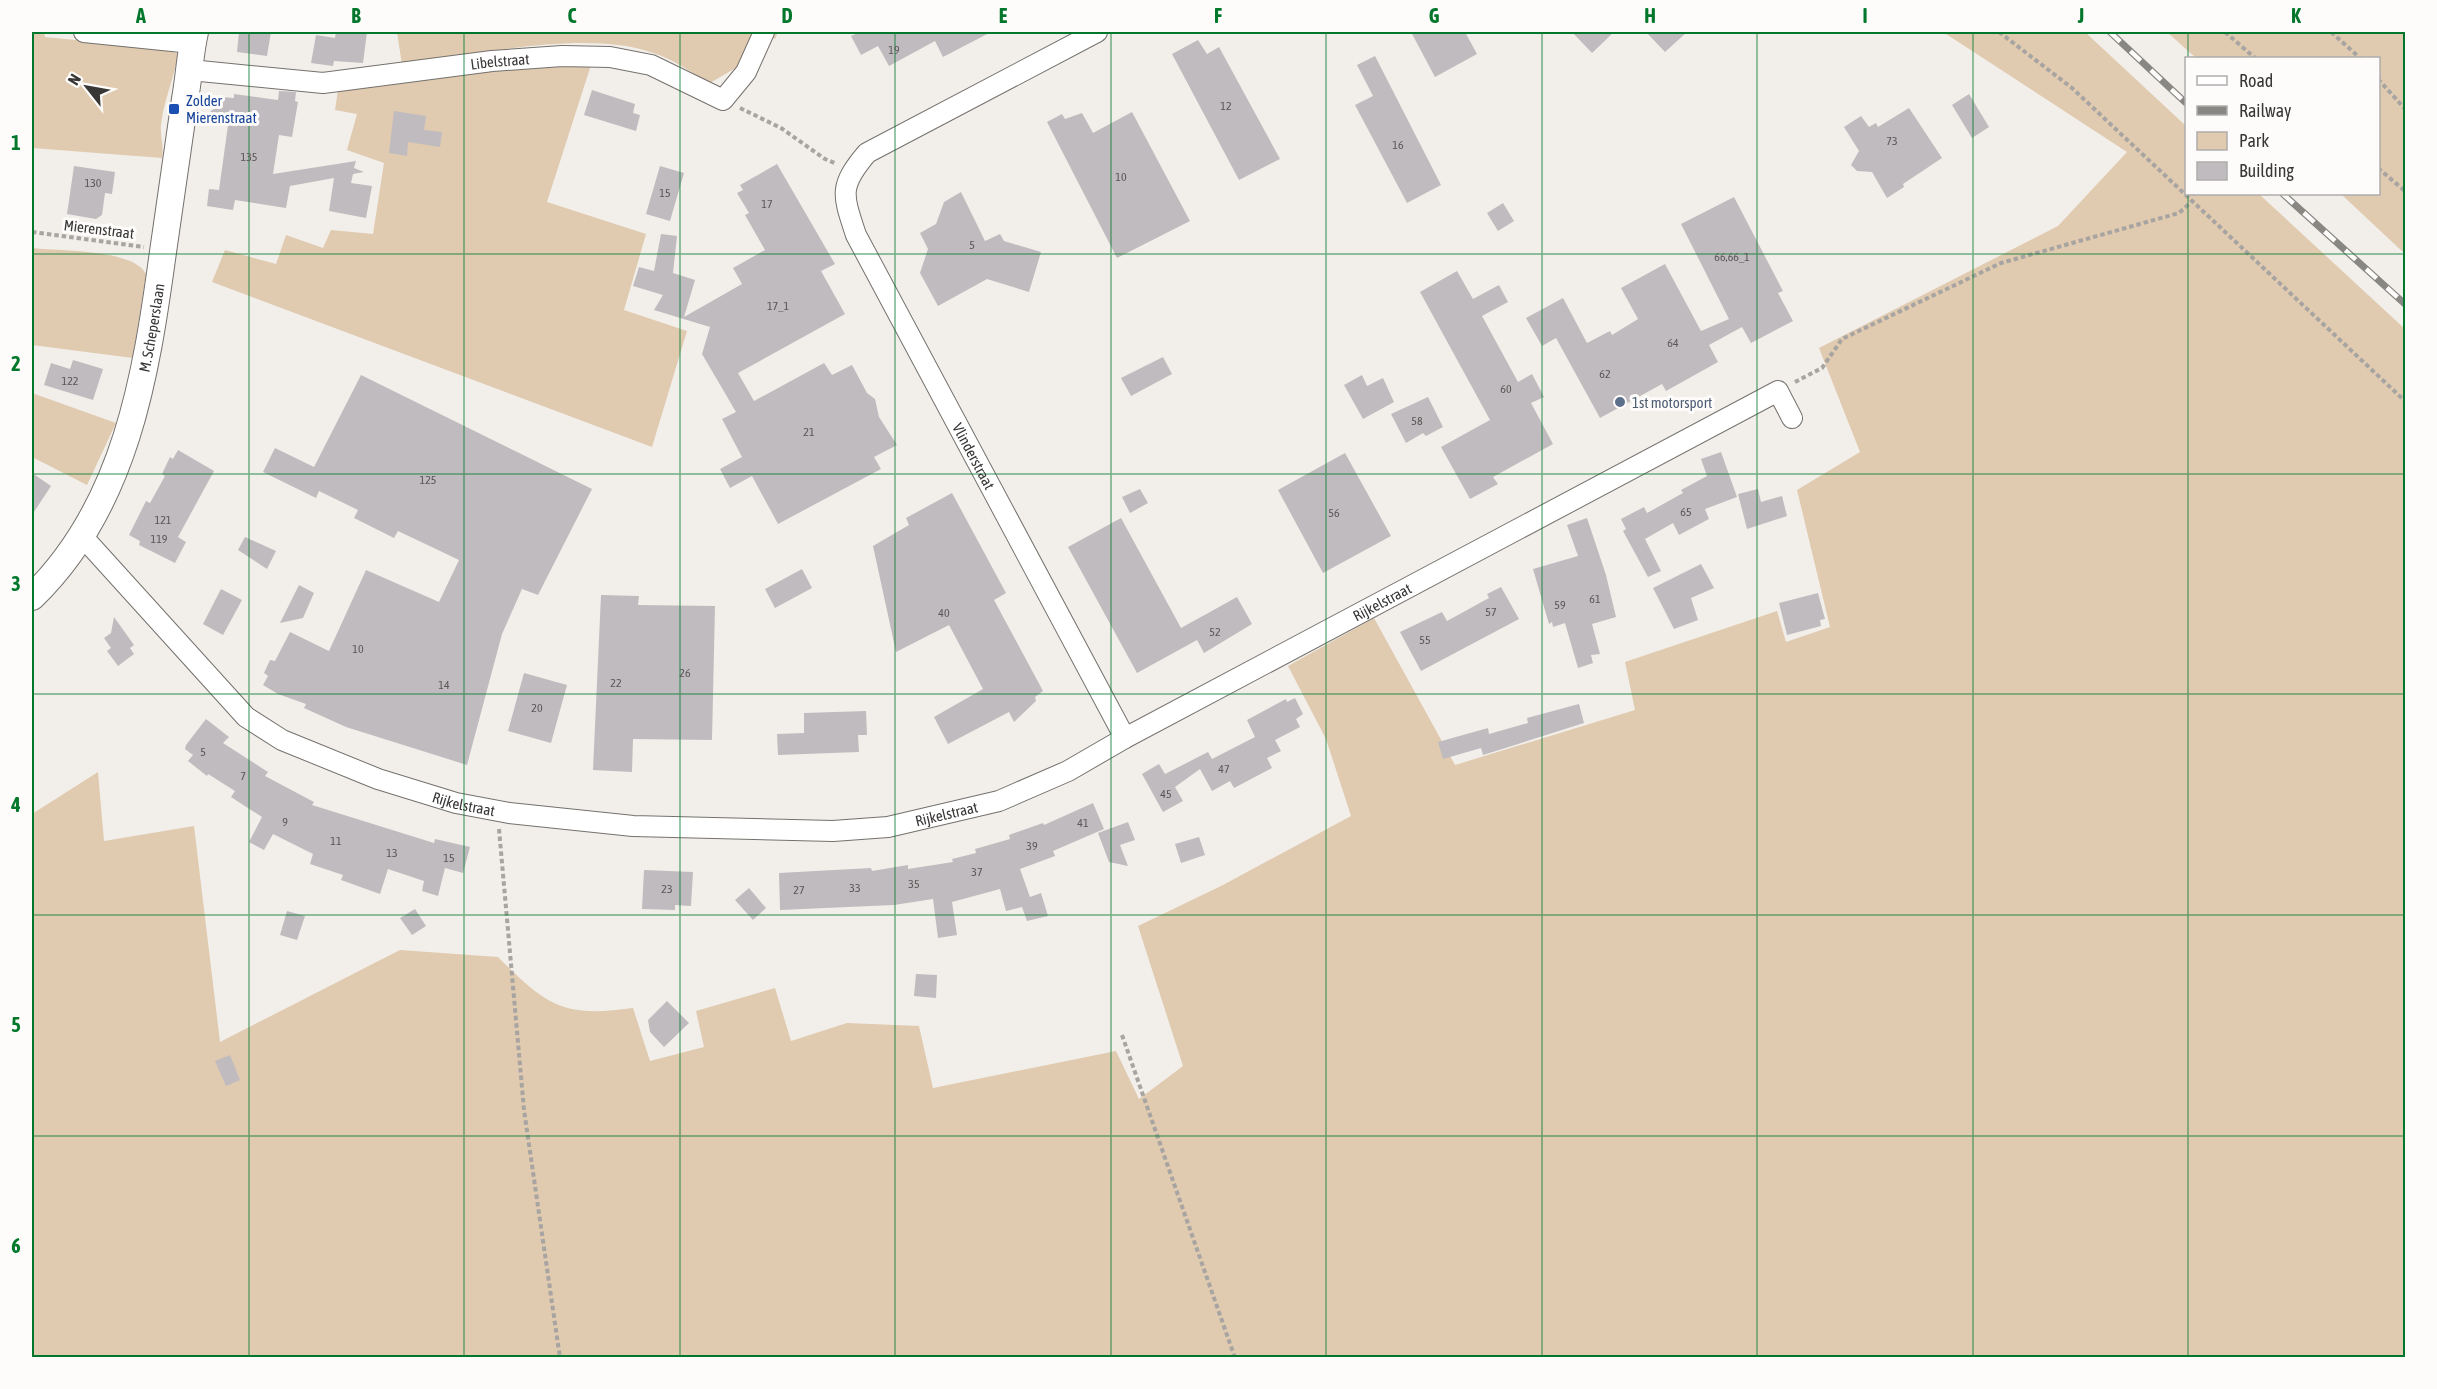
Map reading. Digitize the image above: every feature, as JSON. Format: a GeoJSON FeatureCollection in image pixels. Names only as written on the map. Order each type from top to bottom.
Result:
{"type":"FeatureCollection","features":[{"type":"Feature","properties":{"kind":"street"},"geometry":{"type":"LineString","coordinates":[[84,32],[194,37]]}},
{"type":"Feature","properties":{"kind":"street"},"geometry":{"type":"LineString","coordinates":[[723,100],[746,72],[764,32]]}},
{"type":"Feature","properties":{"kind":"street"},"geometry":{"type":"LineString","coordinates":[[852,170],[867,153],[1097,32]]}},
{"type":"Feature","properties":{"kind":"street","name":"M. Scheperslaan"},"geometry":{"type":"LineString","coordinates":[[32,597],[53,577],[82,536],[111,478],[134,420],[164,249],[194,37]]}},
{"type":"Feature","properties":{"kind":"street","name":"Libelstraat"},"geometry":{"type":"LineString","coordinates":[[190,70],[323,83],[492,61],[562,56],[610,57],[651,65],[723,100]]}},
{"type":"Feature","properties":{"kind":"street","name":"Vlinderstraat"},"geometry":{"type":"LineString","coordinates":[[852,170],[843,195],[856,235],[1125,738]]}},
{"type":"Feature","properties":{"kind":"street"},"geometry":{"type":"LineString","coordinates":[[1778,391],[1791,418]]}},
{"type":"Feature","properties":{"kind":"street","name":"Rijkelstraat"},"geometry":{"type":"LineString","coordinates":[[82,536],[246,717],[282,740],[378,778],[456,803],[498,811],[633,826],[833,831],[888,827],[999,801],[1068,771],[1125,738],[1778,391]]}},
{"type":"Feature","properties":{"kind":"path"},"geometry":{"type":"LineString","coordinates":[[1999,32],[2072,88],[2406,402]]}},
{"type":"Feature","properties":{"kind":"path"},"geometry":{"type":"LineString","coordinates":[[2225,32],[2254,57]]}},
{"type":"Feature","properties":{"kind":"path"},"geometry":{"type":"LineString","coordinates":[[2331,32],[2359,57]]}},
{"type":"Feature","properties":{"kind":"path"},"geometry":{"type":"LineString","coordinates":[[2380,80],[2406,110]]}},
{"type":"Feature","properties":{"kind":"path"},"geometry":{"type":"LineString","coordinates":[[723,100],[781,128],[825,159],[852,170]]}},
{"type":"Feature","properties":{"kind":"path"},"geometry":{"type":"LineString","coordinates":[[2380,169],[2406,192]]}},
{"type":"Feature","properties":{"kind":"path"},"geometry":{"type":"LineString","coordinates":[[1778,391],[1822,368],[1842,339],[2001,264],[2179,213],[2191,202]]}},
{"type":"Feature","properties":{"kind":"path","name":"Mierenstraat"},"geometry":{"type":"LineString","coordinates":[[32,232],[164,249]]}},
{"type":"Feature","properties":{"kind":"path"},"geometry":{"type":"LineString","coordinates":[[498,811],[524,1110],[560,1358]]}},
{"type":"Feature","properties":{"kind":"path"},"geometry":{"type":"LineString","coordinates":[[1122,1035],[1235,1358]]}},
{"type":"Feature","properties":{"kind":"green space"},"geometry":{"type":"Polygon","coordinates":[[[32,32],[44,32],[45,37],[165,49],[178,54],[162,116],[162,158],[32,148],[32,32]]]}},
{"type":"Feature","properties":{"kind":"green space"},"geometry":{"type":"Polygon","coordinates":[[[397,32],[778,32],[775,39],[755,34],[739,66],[710,83],[675,62],[653,53],[626,46],[596,43],[529,46],[402,65],[397,32]]]}},
{"type":"Feature","properties":{"kind":"green space"},"geometry":{"type":"Polygon","coordinates":[[[1943,32],[2085,32],[2185,125],[2185,195],[2260,195],[2405,329],[2405,1357],[32,1358],[32,814],[98,772],[104,841],[194,826],[220,1042],[400,950],[498,957],[530,987],[557,1004],[589,1011],[633,1008],[650,1061],[704,1047],[696,1011],[775,988],[791,1041],[847,1023],[919,1026],[933,1088],[1116,1051],[1139,1099],[1183,1066],[1138,926],[1223,885],[1351,816],[1326,739],[1288,666],[1374,618],[1455,765],[1635,710],[1625,662],[1777,611],[1786,642],[1830,627],[1797,490],[1860,452],[1819,348],[2058,226],[2127,152],[1943,32]]]}},
{"type":"Feature","properties":{"kind":"green space"},"geometry":{"type":"Polygon","coordinates":[[[2167,32],[2405,32],[2405,254],[2342,195],[2380,195],[2380,57],[2195,57],[2167,32]]]}},
{"type":"Feature","properties":{"kind":"green space"},"geometry":{"type":"Polygon","coordinates":[[[554,64],[591,65],[547,202],[646,234],[624,310],[687,331],[652,447],[212,282],[225,250],[276,264],[286,235],[323,248],[331,230],[373,234],[384,163],[347,150],[357,114],[335,110],[338,90],[450,72],[554,64]]]}},
{"type":"Feature","properties":{"kind":"green space"},"geometry":{"type":"Polygon","coordinates":[[[32,248],[112,256],[139,266],[146,274],[133,358],[32,345],[32,248]]]}},
{"type":"Feature","properties":{"kind":"green space"},"geometry":{"type":"Polygon","coordinates":[[[32,393],[116,423],[87,485],[32,457],[32,393]]]}},
{"type":"Feature","properties":{"kind":"building"},"geometry":{"type":"Polygon","coordinates":[[[239,32],[271,32],[267,56],[237,52],[239,32]]]}},
{"type":"Feature","properties":{"kind":"building"},"geometry":{"type":"Polygon","coordinates":[[[336,32],[367,32],[363,63],[334,61],[333,66],[311,63],[316,35],[335,38],[336,32]]]}},
{"type":"Feature","properties":{"kind":"building"},"geometry":{"type":"Polygon","coordinates":[[[860,32],[991,32],[943,57],[935,41],[889,66],[878,46],[861,55],[851,36],[860,32]]]}},
{"type":"Feature","properties":{"kind":"building"},"geometry":{"type":"Polygon","coordinates":[[[1411,32],[1465,32],[1477,54],[1435,77],[1411,32]]]}},
{"type":"Feature","properties":{"kind":"building"},"geometry":{"type":"Polygon","coordinates":[[[1572,32],[1614,32],[1592,53],[1572,32]]]}},
{"type":"Feature","properties":{"kind":"building"},"geometry":{"type":"Polygon","coordinates":[[[1646,32],[1687,32],[1665,52],[1646,32]]]}},
{"type":"Feature","properties":{"kind":"building"},"geometry":{"type":"Polygon","coordinates":[[[1198,40],[1207,54],[1219,47],[1280,159],[1239,180],[1172,54],[1198,40]]]}},
{"type":"Feature","properties":{"kind":"building"},"geometry":{"type":"Polygon","coordinates":[[[1375,56],[1441,185],[1407,203],[1355,105],[1373,96],[1357,65],[1375,56]]]}},
{"type":"Feature","properties":{"kind":"building"},"geometry":{"type":"Polygon","coordinates":[[[592,90],[635,104],[633,113],[640,115],[636,131],[584,115],[592,90]]]}},
{"type":"Feature","properties":{"kind":"building"},"geometry":{"type":"Polygon","coordinates":[[[279,91],[296,92],[295,101],[298,102],[292,137],[279,135],[273,174],[356,161],[354,168],[364,172],[353,174],[351,183],[372,186],[366,218],[329,211],[334,178],[290,186],[286,208],[235,200],[233,210],[207,206],[209,189],[219,190],[229,118],[206,115],[220,104],[221,97],[234,98],[234,94],[278,100],[279,91]]]}},
{"type":"Feature","properties":{"kind":"building"},"geometry":{"type":"Polygon","coordinates":[[[1969,94],[1989,127],[1972,138],[1952,105],[1969,94]]]}},
{"type":"Feature","properties":{"kind":"building"},"geometry":{"type":"Polygon","coordinates":[[[1909,108],[1942,158],[1903,184],[1904,187],[1887,198],[1872,172],[1857,171],[1851,165],[1859,151],[1844,127],[1861,116],[1869,127],[1876,123],[1878,127],[1909,108]]]}},
{"type":"Feature","properties":{"kind":"building"},"geometry":{"type":"Polygon","coordinates":[[[394,111],[426,116],[424,130],[442,132],[440,147],[408,142],[407,156],[389,153],[394,111]]]}},
{"type":"Feature","properties":{"kind":"building"},"geometry":{"type":"Polygon","coordinates":[[[1132,112],[1190,221],[1117,258],[1047,122],[1062,114],[1065,119],[1082,113],[1093,133],[1132,112]]]}},
{"type":"Feature","properties":{"kind":"building"},"geometry":{"type":"Polygon","coordinates":[[[777,164],[835,264],[821,271],[845,314],[738,373],[754,401],[824,363],[832,375],[852,365],[867,393],[875,399],[879,417],[897,445],[874,457],[881,469],[778,524],[752,476],[730,488],[720,469],[742,457],[722,419],[736,412],[702,354],[710,327],[654,310],[663,295],[633,286],[639,267],[654,271],[661,234],[677,236],[673,273],[695,280],[684,317],[742,284],[733,268],[765,250],[745,215],[749,213],[737,193],[743,190],[740,185],[777,164]]]}},
{"type":"Feature","properties":{"kind":"building"},"geometry":{"type":"Polygon","coordinates":[[[74,166],[115,172],[112,194],[105,193],[102,215],[96,219],[67,214],[74,166]]]}},
{"type":"Feature","properties":{"kind":"building"},"geometry":{"type":"Polygon","coordinates":[[[660,166],[684,173],[670,221],[646,214],[660,166]]]}},
{"type":"Feature","properties":{"kind":"building"},"geometry":{"type":"Polygon","coordinates":[[[961,192],[985,241],[1000,234],[1004,241],[1041,252],[1029,292],[987,279],[938,306],[920,273],[928,249],[920,233],[936,224],[944,202],[961,192]]]}},
{"type":"Feature","properties":{"kind":"building"},"geometry":{"type":"Polygon","coordinates":[[[1734,197],[1783,291],[1778,293],[1793,321],[1751,343],[1742,327],[1709,345],[1718,362],[1666,391],[1662,384],[1600,418],[1556,338],[1542,346],[1526,318],[1563,298],[1587,343],[1610,331],[1612,335],[1638,319],[1621,288],[1665,264],[1701,331],[1729,319],[1681,224],[1734,197]]]}},
{"type":"Feature","properties":{"kind":"building"},"geometry":{"type":"Polygon","coordinates":[[[1503,203],[1514,221],[1498,231],[1487,213],[1503,203]]]}},
{"type":"Feature","properties":{"kind":"building"},"geometry":{"type":"Polygon","coordinates":[[[1457,271],[1473,299],[1499,285],[1508,302],[1482,316],[1518,382],[1532,374],[1544,397],[1531,403],[1553,444],[1493,477],[1498,484],[1470,499],[1441,447],[1490,420],[1420,292],[1457,271]]]}},
{"type":"Feature","properties":{"kind":"building"},"geometry":{"type":"Polygon","coordinates":[[[1163,357],[1172,374],[1131,396],[1121,378],[1163,357]]]}},
{"type":"Feature","properties":{"kind":"building"},"geometry":{"type":"Polygon","coordinates":[[[73,360],[103,369],[93,400],[44,385],[51,363],[70,369],[73,360]]]}},
{"type":"Feature","properties":{"kind":"building"},"geometry":{"type":"Polygon","coordinates":[[[361,375],[592,489],[538,595],[522,589],[502,634],[467,765],[346,727],[304,708],[306,704],[278,694],[263,685],[268,676],[264,673],[270,660],[275,661],[290,632],[329,651],[366,570],[439,602],[459,560],[398,531],[394,538],[354,518],[358,510],[319,491],[316,498],[263,472],[275,448],[314,467],[361,375]]]}},
{"type":"Feature","properties":{"kind":"building"},"geometry":{"type":"Polygon","coordinates":[[[1362,375],[1367,386],[1383,378],[1394,402],[1363,419],[1344,385],[1362,375]]]}},
{"type":"Feature","properties":{"kind":"building"},"geometry":{"type":"Polygon","coordinates":[[[1428,397],[1443,427],[1426,436],[1423,433],[1406,443],[1391,414],[1428,397]]]}},
{"type":"Feature","properties":{"kind":"building"},"geometry":{"type":"Polygon","coordinates":[[[178,450],[214,471],[178,537],[186,542],[175,563],[139,545],[140,541],[129,535],[146,501],[150,503],[165,476],[162,474],[170,457],[173,459],[178,450]]]}},
{"type":"Feature","properties":{"kind":"building"},"geometry":{"type":"Polygon","coordinates":[[[1721,452],[1737,497],[1705,509],[1709,519],[1679,535],[1673,523],[1645,539],[1661,571],[1648,577],[1623,531],[1626,529],[1621,519],[1644,507],[1647,513],[1683,493],[1681,490],[1707,476],[1701,459],[1721,452]]]}},
{"type":"Feature","properties":{"kind":"building"},"geometry":{"type":"Polygon","coordinates":[[[1345,453],[1391,536],[1323,573],[1278,490],[1345,453]]]}},
{"type":"Feature","properties":{"kind":"building"},"geometry":{"type":"Polygon","coordinates":[[[32,473],[51,486],[32,515],[32,473]]]}},
{"type":"Feature","properties":{"kind":"building"},"geometry":{"type":"Polygon","coordinates":[[[1140,489],[1148,503],[1130,513],[1122,497],[1140,489]]]}},
{"type":"Feature","properties":{"kind":"building"},"geometry":{"type":"Polygon","coordinates":[[[1758,489],[1761,502],[1782,496],[1787,516],[1747,529],[1738,494],[1758,489]]]}},
{"type":"Feature","properties":{"kind":"building"},"geometry":{"type":"Polygon","coordinates":[[[952,493],[1006,593],[994,600],[1043,691],[1014,722],[1009,712],[948,744],[934,717],[983,689],[949,625],[896,652],[873,546],[909,525],[906,518],[952,493]]]}},
{"type":"Feature","properties":{"kind":"building"},"geometry":{"type":"Polygon","coordinates":[[[1121,518],[1181,628],[1237,597],[1252,624],[1204,653],[1197,640],[1137,673],[1068,547],[1121,518]]]}},
{"type":"Feature","properties":{"kind":"building"},"geometry":{"type":"Polygon","coordinates":[[[1587,518],[1606,575],[1616,617],[1592,624],[1600,654],[1591,655],[1593,663],[1578,668],[1565,623],[1553,627],[1552,622],[1549,624],[1533,569],[1578,556],[1567,525],[1587,518]]]}},
{"type":"Feature","properties":{"kind":"building"},"geometry":{"type":"Polygon","coordinates":[[[245,537],[276,551],[267,569],[238,550],[245,537]]]}},
{"type":"Feature","properties":{"kind":"building"},"geometry":{"type":"Polygon","coordinates":[[[1701,564],[1714,588],[1691,598],[1698,620],[1674,629],[1653,588],[1701,564]]]}},
{"type":"Feature","properties":{"kind":"building"},"geometry":{"type":"Polygon","coordinates":[[[802,569],[812,588],[775,608],[765,589],[802,569]]]}},
{"type":"Feature","properties":{"kind":"building"},"geometry":{"type":"Polygon","coordinates":[[[299,585],[314,593],[303,618],[280,623],[299,585]]]}},
{"type":"Feature","properties":{"kind":"building"},"geometry":{"type":"Polygon","coordinates":[[[1501,587],[1519,619],[1421,671],[1400,632],[1442,612],[1447,621],[1489,598],[1487,594],[1501,587]]]}},
{"type":"Feature","properties":{"kind":"building"},"geometry":{"type":"Polygon","coordinates":[[[221,589],[242,600],[223,635],[203,624],[221,589]]]}},
{"type":"Feature","properties":{"kind":"building"},"geometry":{"type":"Polygon","coordinates":[[[1818,593],[1825,619],[1820,620],[1821,626],[1787,635],[1779,603],[1818,593]]]}},
{"type":"Feature","properties":{"kind":"building"},"geometry":{"type":"Polygon","coordinates":[[[601,595],[639,596],[638,605],[715,606],[712,740],[633,739],[632,772],[593,770],[601,595]]]}},
{"type":"Feature","properties":{"kind":"building"},"geometry":{"type":"Polygon","coordinates":[[[114,617],[134,645],[130,648],[134,654],[118,666],[107,651],[111,648],[104,638],[111,633],[114,617]]]}},
{"type":"Feature","properties":{"kind":"building"},"geometry":{"type":"Polygon","coordinates":[[[524,673],[567,685],[551,743],[508,731],[524,673]]]}},
{"type":"Feature","properties":{"kind":"building"},"geometry":{"type":"Polygon","coordinates":[[[1295,698],[1303,714],[1296,719],[1300,727],[1275,740],[1281,751],[1267,758],[1272,768],[1234,788],[1230,781],[1212,791],[1200,769],[1175,787],[1183,801],[1163,812],[1142,774],[1159,764],[1165,774],[1208,752],[1212,759],[1255,737],[1247,720],[1286,699],[1287,702],[1295,698]]]}},
{"type":"Feature","properties":{"kind":"building"},"geometry":{"type":"Polygon","coordinates":[[[1579,704],[1584,723],[1483,755],[1481,748],[1443,759],[1438,742],[1488,728],[1489,734],[1528,723],[1527,718],[1579,704]]]}},
{"type":"Feature","properties":{"kind":"building"},"geometry":{"type":"Polygon","coordinates":[[[866,711],[867,735],[858,735],[859,752],[778,755],[777,734],[804,733],[804,713],[866,711]]]}},
{"type":"Feature","properties":{"kind":"building"},"geometry":{"type":"Polygon","coordinates":[[[206,719],[229,737],[223,743],[268,772],[265,776],[314,802],[312,805],[434,843],[435,839],[470,847],[463,873],[445,868],[438,896],[422,891],[424,881],[388,869],[380,894],[341,880],[343,875],[310,864],[313,854],[273,834],[264,850],[249,842],[262,817],[231,797],[235,791],[208,774],[207,776],[188,761],[193,755],[185,749],[186,745],[206,719]]]}},
{"type":"Feature","properties":{"kind":"building"},"geometry":{"type":"Polygon","coordinates":[[[1093,803],[1104,829],[1053,851],[1055,856],[1020,869],[1030,897],[1041,893],[1048,916],[1027,921],[1022,907],[1006,911],[1000,889],[952,902],[957,935],[938,938],[933,899],[894,905],[780,910],[779,873],[871,868],[872,871],[908,865],[908,869],[953,862],[952,859],[976,853],[975,849],[1010,839],[1009,835],[1043,823],[1044,825],[1093,803]]]}},
{"type":"Feature","properties":{"kind":"building"},"geometry":{"type":"Polygon","coordinates":[[[1128,822],[1135,840],[1120,845],[1128,866],[1109,862],[1098,833],[1128,822]]]}},
{"type":"Feature","properties":{"kind":"building"},"geometry":{"type":"Polygon","coordinates":[[[1199,837],[1205,855],[1181,863],[1175,844],[1199,837]]]}},
{"type":"Feature","properties":{"kind":"building"},"geometry":{"type":"Polygon","coordinates":[[[644,870],[693,872],[691,906],[675,905],[675,910],[642,909],[644,870]]]}},
{"type":"Feature","properties":{"kind":"building"},"geometry":{"type":"Polygon","coordinates":[[[749,888],[766,908],[753,920],[735,900],[749,888]]]}},
{"type":"Feature","properties":{"kind":"building"},"geometry":{"type":"Polygon","coordinates":[[[415,909],[426,926],[412,935],[400,918],[415,909]]]}},
{"type":"Feature","properties":{"kind":"building"},"geometry":{"type":"Polygon","coordinates":[[[287,911],[305,916],[297,940],[280,935],[287,911]]]}},
{"type":"Feature","properties":{"kind":"building"},"geometry":{"type":"Polygon","coordinates":[[[916,974],[937,975],[936,998],[914,996],[916,974]]]}},
{"type":"Feature","properties":{"kind":"building"},"geometry":{"type":"Polygon","coordinates":[[[667,1001],[689,1023],[664,1047],[650,1032],[648,1020],[667,1001]]]}},
{"type":"Feature","properties":{"kind":"building"},"geometry":{"type":"Polygon","coordinates":[[[230,1055],[240,1080],[226,1086],[215,1061],[230,1055]]]}},
{"type":"Feature","properties":{"kind":"railway"},"geometry":{"type":"LineString","coordinates":[[2110,32],[2185,102]]}},
{"type":"Feature","properties":{"kind":"railway"},"geometry":{"type":"LineString","coordinates":[[2284,195],[2406,305]]}},
{"type":"Feature","properties":{"kind":"place","name":"Zolder Mierenstraat"},"geometry":{"type":"Point","coordinates":[174,109]}},
{"type":"Feature","properties":{"kind":"place","name":"1st motorsport"},"geometry":{"type":"Point","coordinates":[1620,402]}}]}
